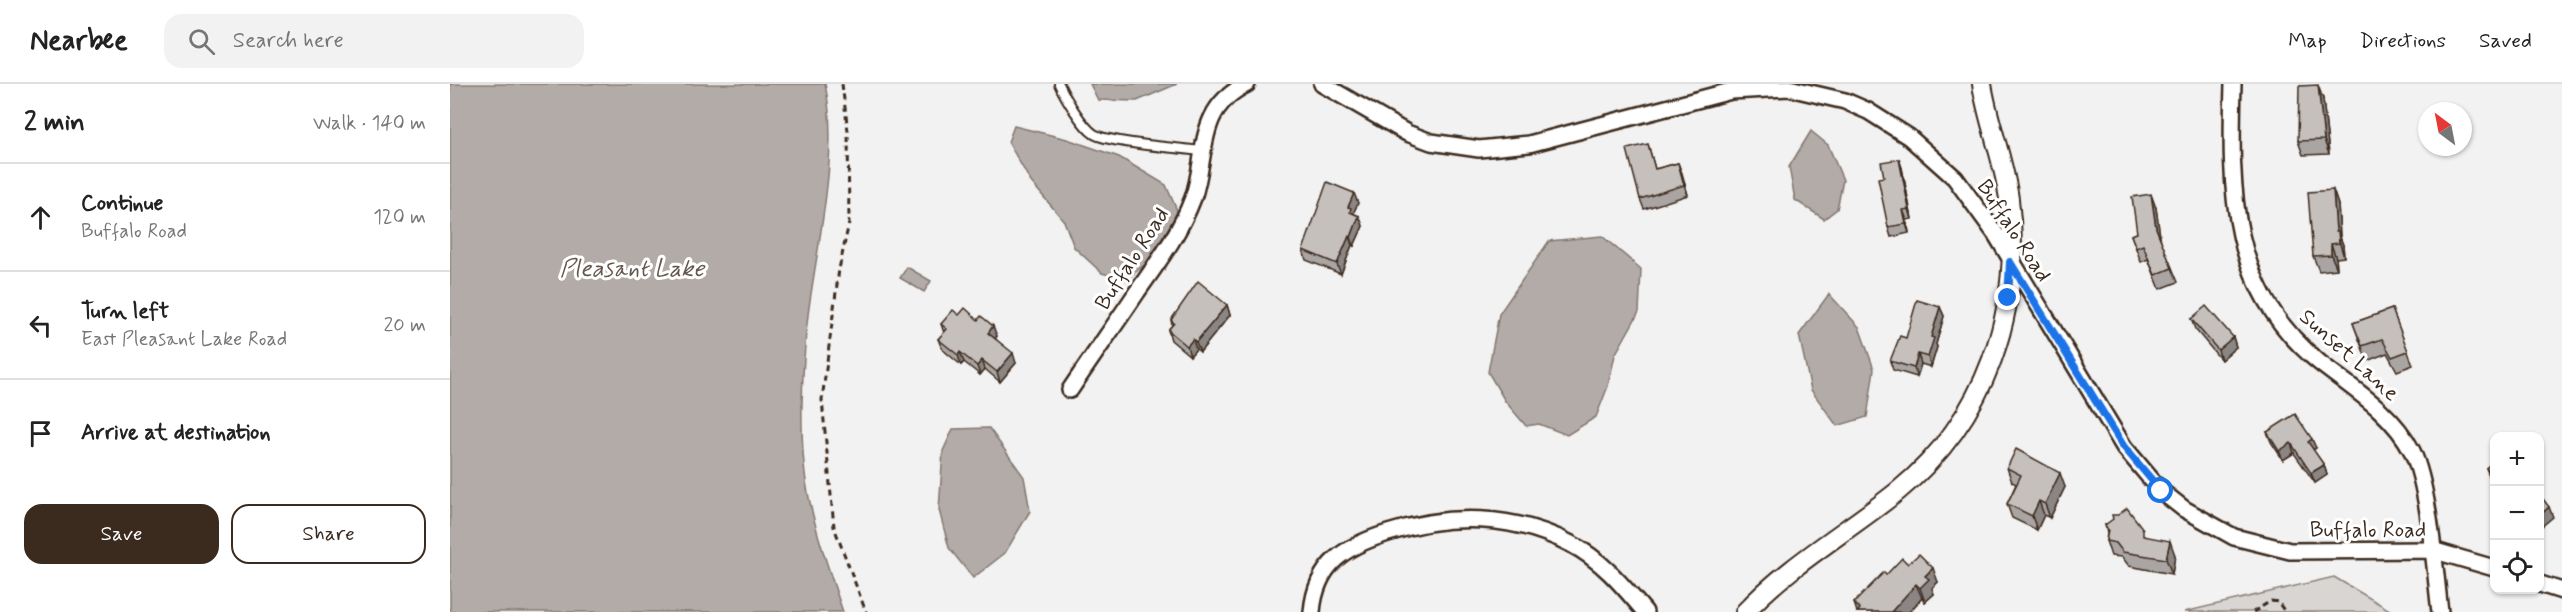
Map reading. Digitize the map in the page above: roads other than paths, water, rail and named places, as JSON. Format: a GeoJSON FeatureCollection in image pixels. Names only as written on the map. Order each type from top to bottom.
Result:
{"type":"FeatureCollection","features":[{"type":"Feature","properties":{"kind":"street","name":"Buffalo Road"},"geometry":{"type":"LineString","coordinates":[[1070,390],[1178,234],[1194,196],[1201,151],[1209,126],[1229,96],[1247,84]]}},
{"type":"Feature","properties":{"kind":"street","name":"Buffalo Road"},"geometry":{"type":"LineString","coordinates":[[1322,84],[1407,133],[1431,142],[1479,149],[1529,144],[1731,91],[1780,88],[1819,93],[1868,111],[1909,137],[1935,158],[1976,204],[2124,447],[2148,477],[2184,509],[2234,537],[2290,551],[2432,550],[2490,567]]}},
{"type":"Feature","properties":{"kind":"street"},"geometry":{"type":"LineString","coordinates":[[1745,612],[1784,574],[1918,474],[1961,424],[1991,367],[2002,333],[2008,298],[2009,199],[2003,167],[1986,109],[1982,84]]}},
{"type":"Feature","properties":{"kind":"street","name":"Sunset Lane"},"geometry":{"type":"LineString","coordinates":[[2233,84],[2234,208],[2250,268],[2268,303],[2297,342],[2386,415],[2413,452],[2421,483],[2440,612]]}},
{"type":"Feature","properties":{"kind":"street"},"geometry":{"type":"LineString","coordinates":[[1312,612],[1317,585],[1325,571],[1351,546],[1415,524],[1469,518],[1524,526],[1571,544],[1598,561],[1645,612]]}},
{"type":"Feature","properties":{"kind":"street"},"geometry":{"type":"LineString","coordinates":[[2544,585],[2562,591]]}},
{"type":"Feature","properties":{"kind":"lane"},"geometry":{"type":"LineString","coordinates":[[1059,84],[1066,99],[1094,134],[1135,143],[1201,151]]}},
{"type":"Feature","properties":{"kind":"water","name":"Pleasant Lake"},"geometry":{"type":"Polygon","coordinates":[[[450,84],[825,84],[829,111],[829,170],[808,315],[802,428],[805,473],[811,508],[843,612],[450,612],[450,84]]]}},
{"type":"Feature","properties":{"kind":"water"},"geometry":{"type":"Polygon","coordinates":[[[1090,84],[1177,84],[1137,101],[1098,100],[1090,84]]]}},
{"type":"Feature","properties":{"kind":"water"},"geometry":{"type":"Polygon","coordinates":[[[1014,126],[1067,139],[1119,157],[1166,185],[1179,215],[1170,235],[1158,252],[1126,280],[1102,273],[1074,247],[1064,221],[1031,182],[1008,142],[1014,126]]]}},
{"type":"Feature","properties":{"kind":"water"},"geometry":{"type":"Polygon","coordinates":[[[1811,131],[1828,145],[1843,180],[1837,209],[1824,219],[1795,200],[1789,167],[1811,131]]]}},
{"type":"Feature","properties":{"kind":"water"},"geometry":{"type":"Polygon","coordinates":[[[1602,236],[1641,269],[1639,312],[1615,355],[1608,386],[1596,417],[1567,435],[1539,424],[1526,426],[1505,401],[1488,372],[1499,314],[1549,241],[1602,236]]]}},
{"type":"Feature","properties":{"kind":"water"},"geometry":{"type":"Polygon","coordinates":[[[907,267],[931,281],[924,292],[900,278],[907,267]]]}},
{"type":"Feature","properties":{"kind":"water"},"geometry":{"type":"Polygon","coordinates":[[[1829,294],[1859,327],[1874,369],[1867,417],[1837,426],[1811,390],[1799,335],[1829,294]]]}},
{"type":"Feature","properties":{"kind":"water"},"geometry":{"type":"Polygon","coordinates":[[[989,428],[1024,477],[1030,511],[1005,553],[973,578],[949,548],[939,510],[943,451],[953,429],[989,428]]]}}]}
